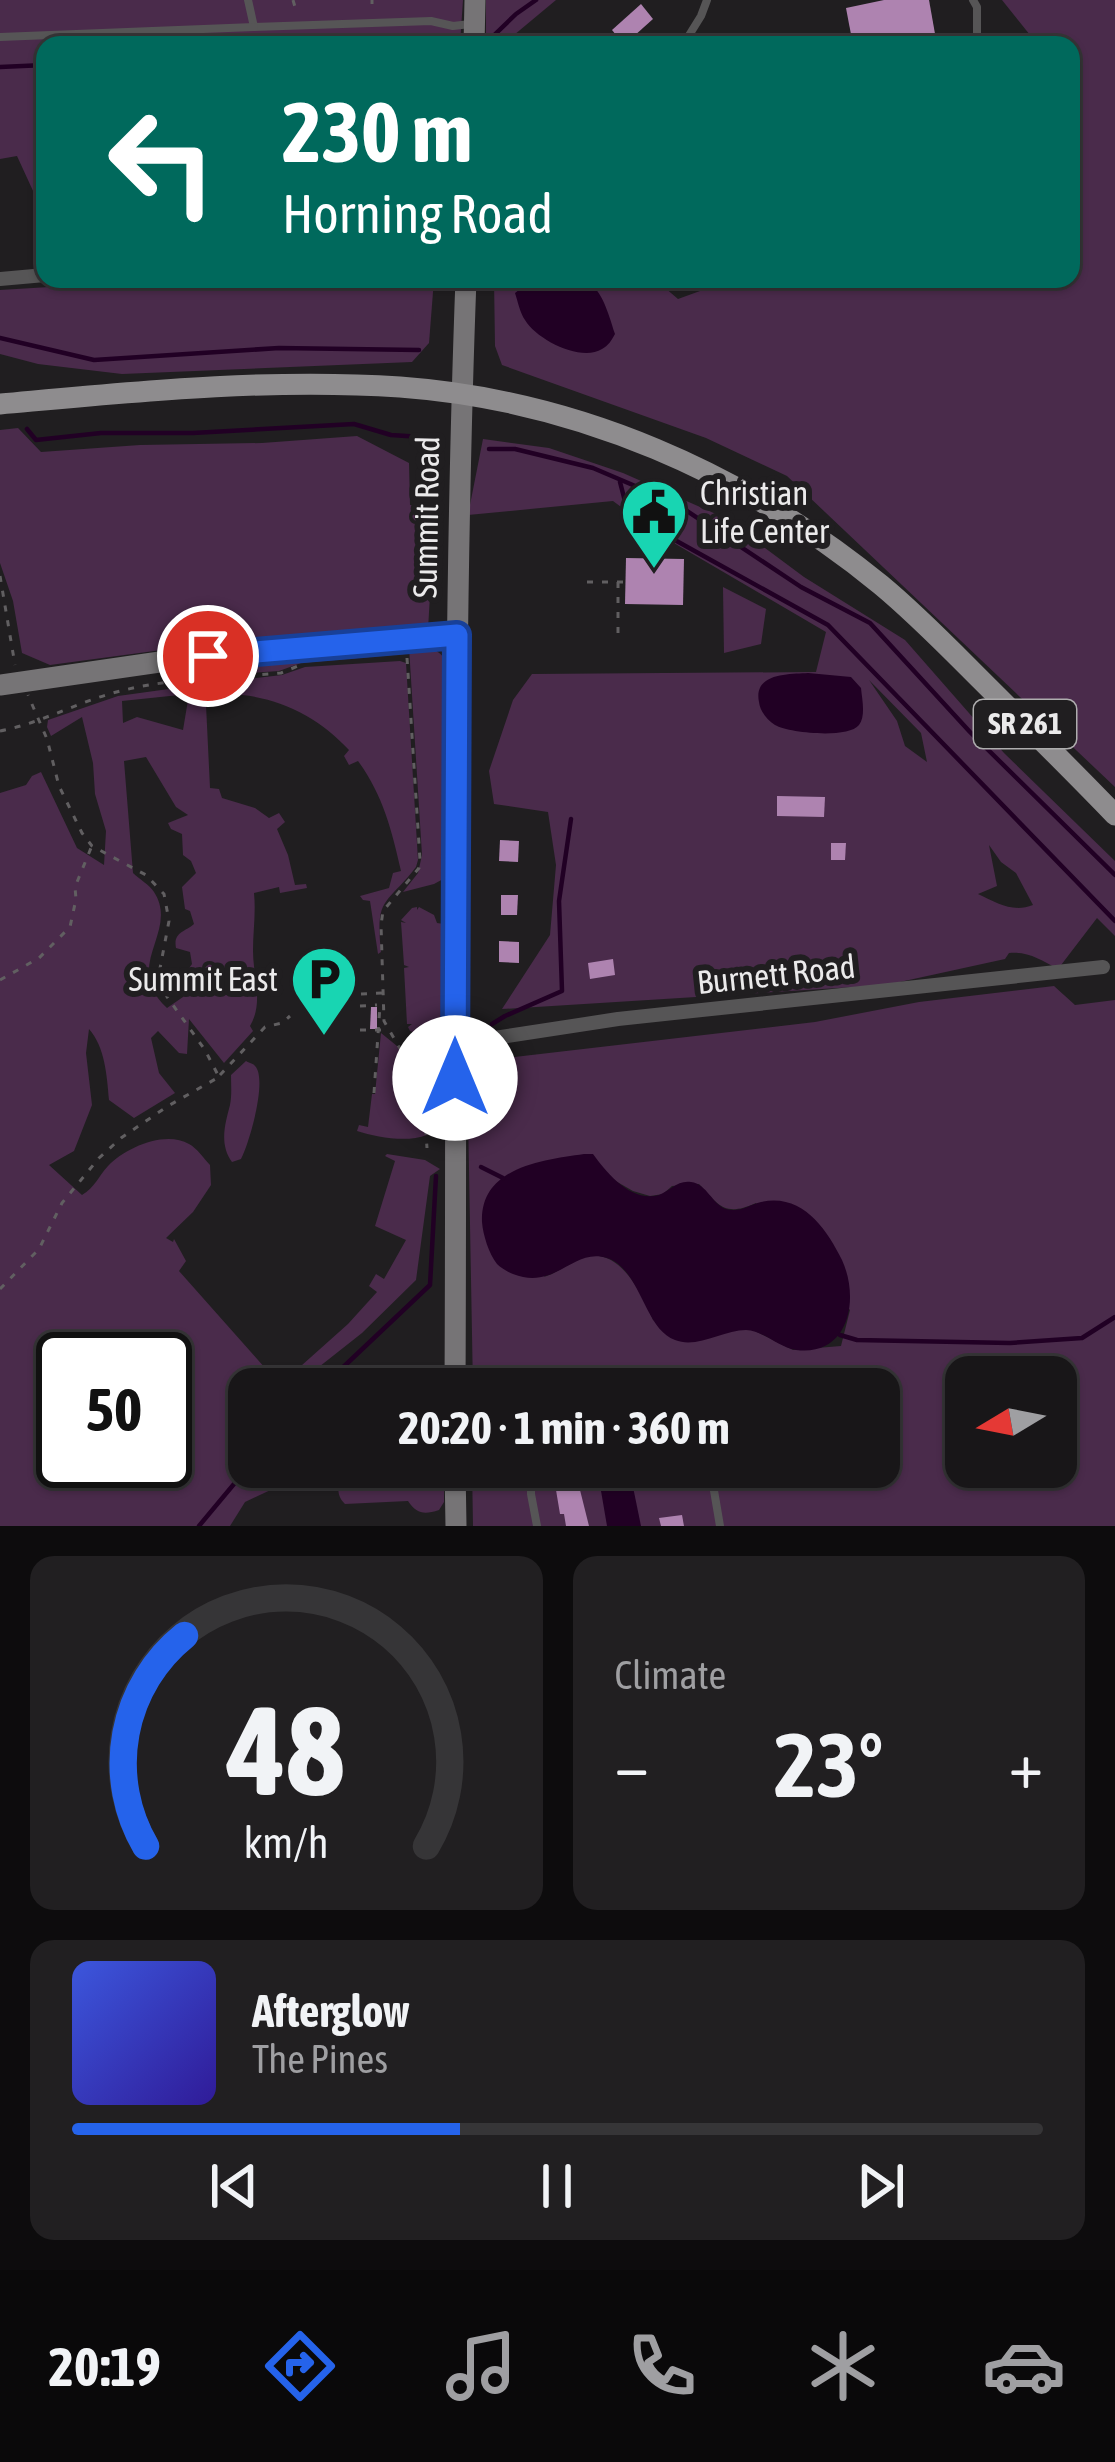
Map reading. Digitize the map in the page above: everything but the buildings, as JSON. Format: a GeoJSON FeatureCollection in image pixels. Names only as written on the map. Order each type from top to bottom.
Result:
{"type":"FeatureCollection","features":[{"type":"Feature","properties":{"kind":"main road","name":"Summit Road"},"geometry":{"type":"LineString","coordinates":[[455,1368],[457,635],[466,288]]}},
{"type":"Feature","properties":{"kind":"main road","name":"SR 261"},"geometry":{"type":"LineString","coordinates":[[0,404],[277,384],[384,386],[461,394],[544,412],[655,447],[749,494],[824,541],[883,587],[1115,815]]}},
{"type":"Feature","properties":{"kind":"main road"},"geometry":{"type":"LineString","coordinates":[[10,681],[208,656],[457,635]]}},
{"type":"Feature","properties":{"kind":"main road"},"geometry":{"type":"LineString","coordinates":[[455,1488],[456,1526]]}},
{"type":"Feature","properties":{"kind":"street"},"geometry":{"type":"LineString","coordinates":[[0,279],[36,276]]}},
{"type":"Feature","properties":{"kind":"street","name":"Burnett Road"},"geometry":{"type":"LineString","coordinates":[[455,1044],[640,1016],[1103,967]]}},
{"type":"Feature","properties":{"kind":"lane"},"geometry":{"type":"LineString","coordinates":[[248,0],[254,27]]}},
{"type":"Feature","properties":{"kind":"lane"},"geometry":{"type":"LineString","coordinates":[[689,36],[706,0]]}},
{"type":"Feature","properties":{"kind":"lane"},"geometry":{"type":"LineString","coordinates":[[973,0],[977,36]]}},
{"type":"Feature","properties":{"kind":"lane"},"geometry":{"type":"LineString","coordinates":[[0,37],[408,21],[453,26],[475,23]]}},
{"type":"Feature","properties":{"kind":"lane"},"geometry":{"type":"LineString","coordinates":[[531,1488],[536,1526]]}},
{"type":"Feature","properties":{"kind":"lane"},"geometry":{"type":"LineString","coordinates":[[714,1488],[720,1526]]}},
{"type":"Feature","properties":{"kind":"path"},"geometry":{"type":"LineString","coordinates":[[293,0],[295,7]]}},
{"type":"Feature","properties":{"kind":"path"},"geometry":{"type":"LineString","coordinates":[[420,30],[420,36]]}},
{"type":"Feature","properties":{"kind":"path"},"geometry":{"type":"LineString","coordinates":[[0,576],[15,664],[10,681]]}},
{"type":"Feature","properties":{"kind":"path"},"geometry":{"type":"LineString","coordinates":[[587,582],[625,582]]}},
{"type":"Feature","properties":{"kind":"path"},"geometry":{"type":"LineString","coordinates":[[618,582],[618,633]]}},
{"type":"Feature","properties":{"kind":"path"},"geometry":{"type":"LineString","coordinates":[[374,1093],[383,993],[383,911],[420,860],[406,641]]}},
{"type":"Feature","properties":{"kind":"path"},"geometry":{"type":"LineString","coordinates":[[0,730],[38,722],[108,694],[160,684],[281,674],[302,664]]}},
{"type":"Feature","properties":{"kind":"path"},"geometry":{"type":"LineString","coordinates":[[26,690],[68,809],[92,845],[146,875],[164,894],[169,921],[158,979],[219,1077]]}},
{"type":"Feature","properties":{"kind":"path"},"geometry":{"type":"LineString","coordinates":[[0,980],[39,958],[70,927],[75,887],[92,845]]}},
{"type":"Feature","properties":{"kind":"path"},"geometry":{"type":"LineString","coordinates":[[361,994],[383,993]]}},
{"type":"Feature","properties":{"kind":"path"},"geometry":{"type":"LineString","coordinates":[[361,1006],[382,1005]]}},
{"type":"Feature","properties":{"kind":"path"},"geometry":{"type":"LineString","coordinates":[[382,1005],[387,1030],[423,1088],[428,1148]]}},
{"type":"Feature","properties":{"kind":"path"},"geometry":{"type":"LineString","coordinates":[[0,1289],[39,1249],[62,1203],[99,1158],[169,1106],[219,1077],[265,1028],[290,1016]]}},
{"type":"Feature","properties":{"kind":"path"},"geometry":{"type":"LineString","coordinates":[[360,1030],[387,1030]]}},
{"type":"Feature","properties":{"kind":"shaded area"},"geometry":{"type":"Polygon","coordinates":[[[0,0],[463,0],[461,36],[36,36],[36,197],[17,156],[0,159],[0,0]]]}},
{"type":"Feature","properties":{"kind":"shaded area"},"geometry":{"type":"Polygon","coordinates":[[[486,0],[556,0],[513,36],[486,36],[486,0]]]}},
{"type":"Feature","properties":{"kind":"shaded area"},"geometry":{"type":"Polygon","coordinates":[[[1002,0],[1115,0],[1115,787],[787,476],[706,438],[502,365],[495,346],[494,288],[665,288],[678,299],[708,288],[1080,288],[1080,36],[1031,36],[1002,0]]]}},
{"type":"Feature","properties":{"kind":"shaded area"},"geometry":{"type":"Polygon","coordinates":[[[433,288],[429,343],[412,362],[122,374],[38,364],[0,354],[0,290],[433,288]]]}},
{"type":"Feature","properties":{"kind":"shaded area"},"geometry":{"type":"Polygon","coordinates":[[[521,288],[594,288],[615,334],[610,343],[593,352],[560,347],[531,328],[515,293],[521,288]]]}},
{"type":"Feature","properties":{"kind":"shaded area"},"geometry":{"type":"Polygon","coordinates":[[[18,428],[41,452],[357,436],[409,463],[410,505],[435,507],[428,630],[169,649],[50,665],[22,653],[13,601],[0,563],[0,430],[18,428]]]}},
{"type":"Feature","properties":{"kind":"shaded area"},"geometry":{"type":"Polygon","coordinates":[[[483,439],[549,448],[623,473],[725,518],[804,577],[905,640],[1004,753],[1115,861],[1115,936],[1097,918],[1058,969],[1028,955],[1009,953],[1005,959],[886,985],[502,1009],[550,935],[556,865],[548,812],[494,804],[489,771],[513,700],[532,674],[816,672],[826,632],[655,532],[613,501],[468,515],[483,439]],[[869,680],[897,721],[905,746],[927,762],[921,733],[869,680]],[[989,845],[997,886],[978,894],[1012,907],[1033,905],[1016,873],[989,845]]]}},
{"type":"Feature","properties":{"kind":"shaded area"},"geometry":{"type":"Polygon","coordinates":[[[723,587],[766,609],[761,644],[724,653],[723,587]]]}},
{"type":"Feature","properties":{"kind":"shaded area"},"geometry":{"type":"Polygon","coordinates":[[[404,647],[405,654],[223,675],[235,661],[404,647]]]}},
{"type":"Feature","properties":{"kind":"shaded area"},"geometry":{"type":"Polygon","coordinates":[[[409,647],[435,650],[446,661],[445,878],[403,892],[418,873],[422,855],[409,647]]]}},
{"type":"Feature","properties":{"kind":"shaded area"},"geometry":{"type":"Polygon","coordinates":[[[406,663],[418,860],[385,903],[378,954],[370,901],[360,896],[389,888],[393,873],[401,871],[386,814],[367,774],[358,761],[349,765],[344,756],[349,750],[324,727],[262,698],[228,694],[224,702],[222,682],[282,675],[305,667],[406,663]]]}},
{"type":"Feature","properties":{"kind":"shaded area"},"geometry":{"type":"Polygon","coordinates":[[[808,673],[851,677],[861,688],[859,725],[843,732],[818,733],[782,728],[769,721],[760,705],[761,685],[774,677],[808,673]]]}},
{"type":"Feature","properties":{"kind":"shaded area"},"geometry":{"type":"Polygon","coordinates":[[[205,684],[210,788],[269,818],[279,813],[285,822],[277,829],[295,885],[306,884],[307,888],[280,893],[279,887],[254,893],[257,999],[253,1031],[224,1063],[189,1019],[187,1054],[179,1053],[158,1031],[151,1038],[159,1073],[175,1093],[134,1118],[109,1100],[102,1053],[89,1029],[86,1053],[92,1105],[74,1151],[49,1165],[82,1195],[115,1159],[157,1140],[189,1144],[210,1165],[211,1185],[193,1212],[166,1238],[174,1239],[186,1261],[179,1271],[265,1368],[228,1368],[228,1488],[275,1488],[245,1502],[230,1526],[0,1526],[0,793],[26,785],[41,772],[77,848],[104,865],[106,831],[82,717],[51,736],[48,720],[118,696],[205,684]],[[189,694],[122,701],[123,723],[137,717],[183,730],[189,694]],[[146,757],[124,761],[133,873],[152,889],[160,907],[149,978],[167,1008],[183,997],[184,975],[192,964],[190,952],[176,948],[176,943],[178,935],[194,924],[185,909],[182,887],[196,873],[183,855],[182,834],[168,823],[188,815],[176,807],[146,757]]]}},
{"type":"Feature","properties":{"kind":"shaded area"},"geometry":{"type":"Polygon","coordinates":[[[417,907],[444,924],[444,1027],[425,1036],[410,1031],[412,1024],[407,1024],[404,968],[409,967],[404,965],[401,922],[406,923],[401,920],[417,907]]]}},
{"type":"Feature","properties":{"kind":"shaded area"},"geometry":{"type":"Polygon","coordinates":[[[1054,986],[1075,1005],[1115,1000],[1115,1526],[473,1526],[472,1488],[900,1488],[900,1368],[473,1368],[467,1059],[815,1022],[919,1002],[1054,986]],[[612,1179],[544,1277],[578,1259],[604,1257],[626,1272],[653,1320],[700,1340],[753,1330],[793,1350],[841,1346],[850,1310],[756,1203],[737,1209],[723,1207],[699,1184],[672,1186],[650,1196],[612,1179]]]}},
{"type":"Feature","properties":{"kind":"shaded area"},"geometry":{"type":"Polygon","coordinates":[[[381,1033],[397,1046],[427,1054],[439,1066],[444,1064],[444,1127],[410,1139],[357,1131],[359,1125],[368,1127],[381,1033]]]}},
{"type":"Feature","properties":{"kind":"shaded area"},"geometry":{"type":"Polygon","coordinates":[[[246,1061],[258,1073],[258,1097],[241,1159],[232,1162],[224,1134],[231,1075],[246,1061]]]}},
{"type":"Feature","properties":{"kind":"shaded area"},"geometry":{"type":"Polygon","coordinates":[[[593,1154],[621,1185],[639,1195],[659,1195],[691,1182],[726,1209],[776,1201],[800,1208],[828,1236],[847,1275],[849,1307],[839,1335],[814,1350],[789,1348],[746,1330],[683,1342],[665,1334],[628,1274],[607,1258],[584,1258],[541,1277],[528,1278],[500,1267],[489,1250],[482,1222],[491,1189],[517,1170],[593,1154]]]}},
{"type":"Feature","properties":{"kind":"shaded area"},"geometry":{"type":"Polygon","coordinates":[[[385,1156],[425,1160],[440,1169],[430,1176],[416,1280],[318,1368],[299,1368],[377,1292],[369,1286],[376,1274],[384,1279],[406,1240],[375,1226],[395,1161],[385,1156]]]}},
{"type":"Feature","properties":{"kind":"shaded area"},"geometry":{"type":"Polygon","coordinates":[[[339,1488],[444,1488],[444,1502],[429,1513],[408,1501],[345,1504],[339,1488]]]}},
{"type":"Feature","properties":{"kind":"shaded area"},"geometry":{"type":"Polygon","coordinates":[[[601,1488],[633,1488],[641,1526],[607,1526],[601,1488]]]}},
{"type":"Feature","properties":{"kind":"waterway"},"geometry":{"type":"LineString","coordinates":[[493,36],[536,0]]}},
{"type":"Feature","properties":{"kind":"waterway"},"geometry":{"type":"LineString","coordinates":[[0,67],[36,65]]}},
{"type":"Feature","properties":{"kind":"waterway"},"geometry":{"type":"LineString","coordinates":[[0,338],[94,360],[279,348],[419,350]]}},
{"type":"Feature","properties":{"kind":"waterway"},"geometry":{"type":"LineString","coordinates":[[27,429],[36,440],[101,433],[354,424],[391,435],[437,438]]}},
{"type":"Feature","properties":{"kind":"waterway"},"geometry":{"type":"LineString","coordinates":[[489,449],[515,449],[593,468],[675,503],[801,587],[870,623],[970,732],[1115,875]]}},
{"type":"Feature","properties":{"kind":"waterway"},"geometry":{"type":"LineString","coordinates":[[620,482],[627,509],[655,529],[828,625],[1115,921]]}},
{"type":"Feature","properties":{"kind":"waterway"},"geometry":{"type":"LineString","coordinates":[[492,1024],[562,991],[559,901],[571,819]]}},
{"type":"Feature","properties":{"kind":"waterway"},"geometry":{"type":"LineString","coordinates":[[481,1167],[503,1178]]}},
{"type":"Feature","properties":{"kind":"waterway"},"geometry":{"type":"LineString","coordinates":[[342,1368],[430,1285],[436,1176]]}},
{"type":"Feature","properties":{"kind":"waterway"},"geometry":{"type":"LineString","coordinates":[[840,1335],[857,1340],[1010,1343],[1082,1338],[1115,1317]]}},
{"type":"Feature","properties":{"kind":"waterway"},"geometry":{"type":"LineString","coordinates":[[199,1526],[231,1488]]}},
{"type":"Feature","properties":{"kind":"place","name":"Christian Life Center"},"geometry":{"type":"Point","coordinates":[654,571]}},
{"type":"Feature","properties":{"kind":"place","name":"Summit East"},"geometry":{"type":"Point","coordinates":[324,1038]}},
{"type":"Feature","properties":{"kind":"route"},"geometry":{"type":"LineString","coordinates":[[208,656],[457,635],[455,1078]]}}]}
